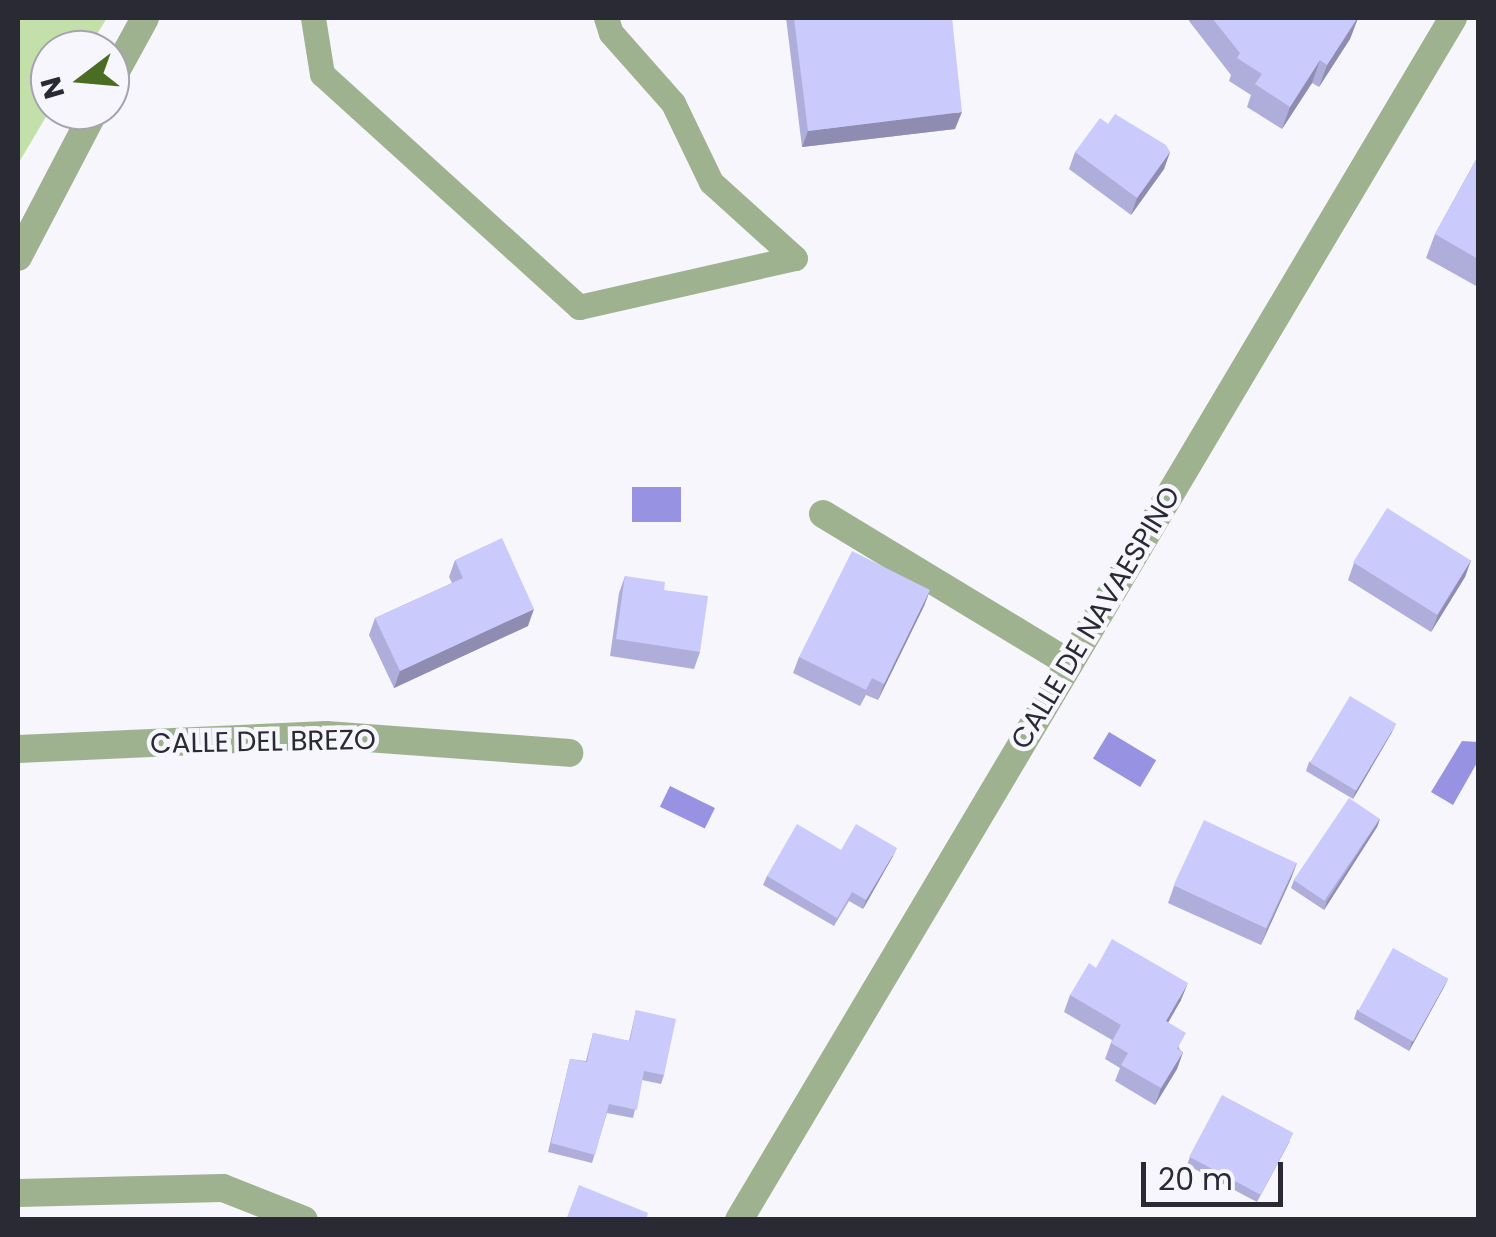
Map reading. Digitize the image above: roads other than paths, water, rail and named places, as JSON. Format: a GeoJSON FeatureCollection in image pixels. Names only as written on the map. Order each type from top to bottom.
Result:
{"type":"FeatureCollection","features":[{"type":"Feature","properties":{"kind":"street"},"geometry":{"type":"LineString","coordinates":[[130,46],[146,18]]}},
{"type":"Feature","properties":{"kind":"street","name":"CALLE DE NAVAESPINO"},"geometry":{"type":"LineString","coordinates":[[739,1220],[1453,18]]}},
{"type":"Feature","properties":{"kind":"street"},"geometry":{"type":"LineString","coordinates":[[18,258],[84,130]]}},
{"type":"Feature","properties":{"kind":"street"},"geometry":{"type":"LineString","coordinates":[[823,514],[1069,663]]}},
{"type":"Feature","properties":{"kind":"street","name":"CALLE DEL BREZO"},"geometry":{"type":"LineString","coordinates":[[18,750],[326,736],[569,753]]}},
{"type":"Feature","properties":{"kind":"street"},"geometry":{"type":"LineString","coordinates":[[18,1194],[224,1188],[304,1220]]}},
{"type":"Feature","properties":{"kind":"lane"},"geometry":{"type":"LineString","coordinates":[[312,18],[322,74],[579,307],[796,258],[711,182],[673,103],[611,33],[606,18]]}}]}
